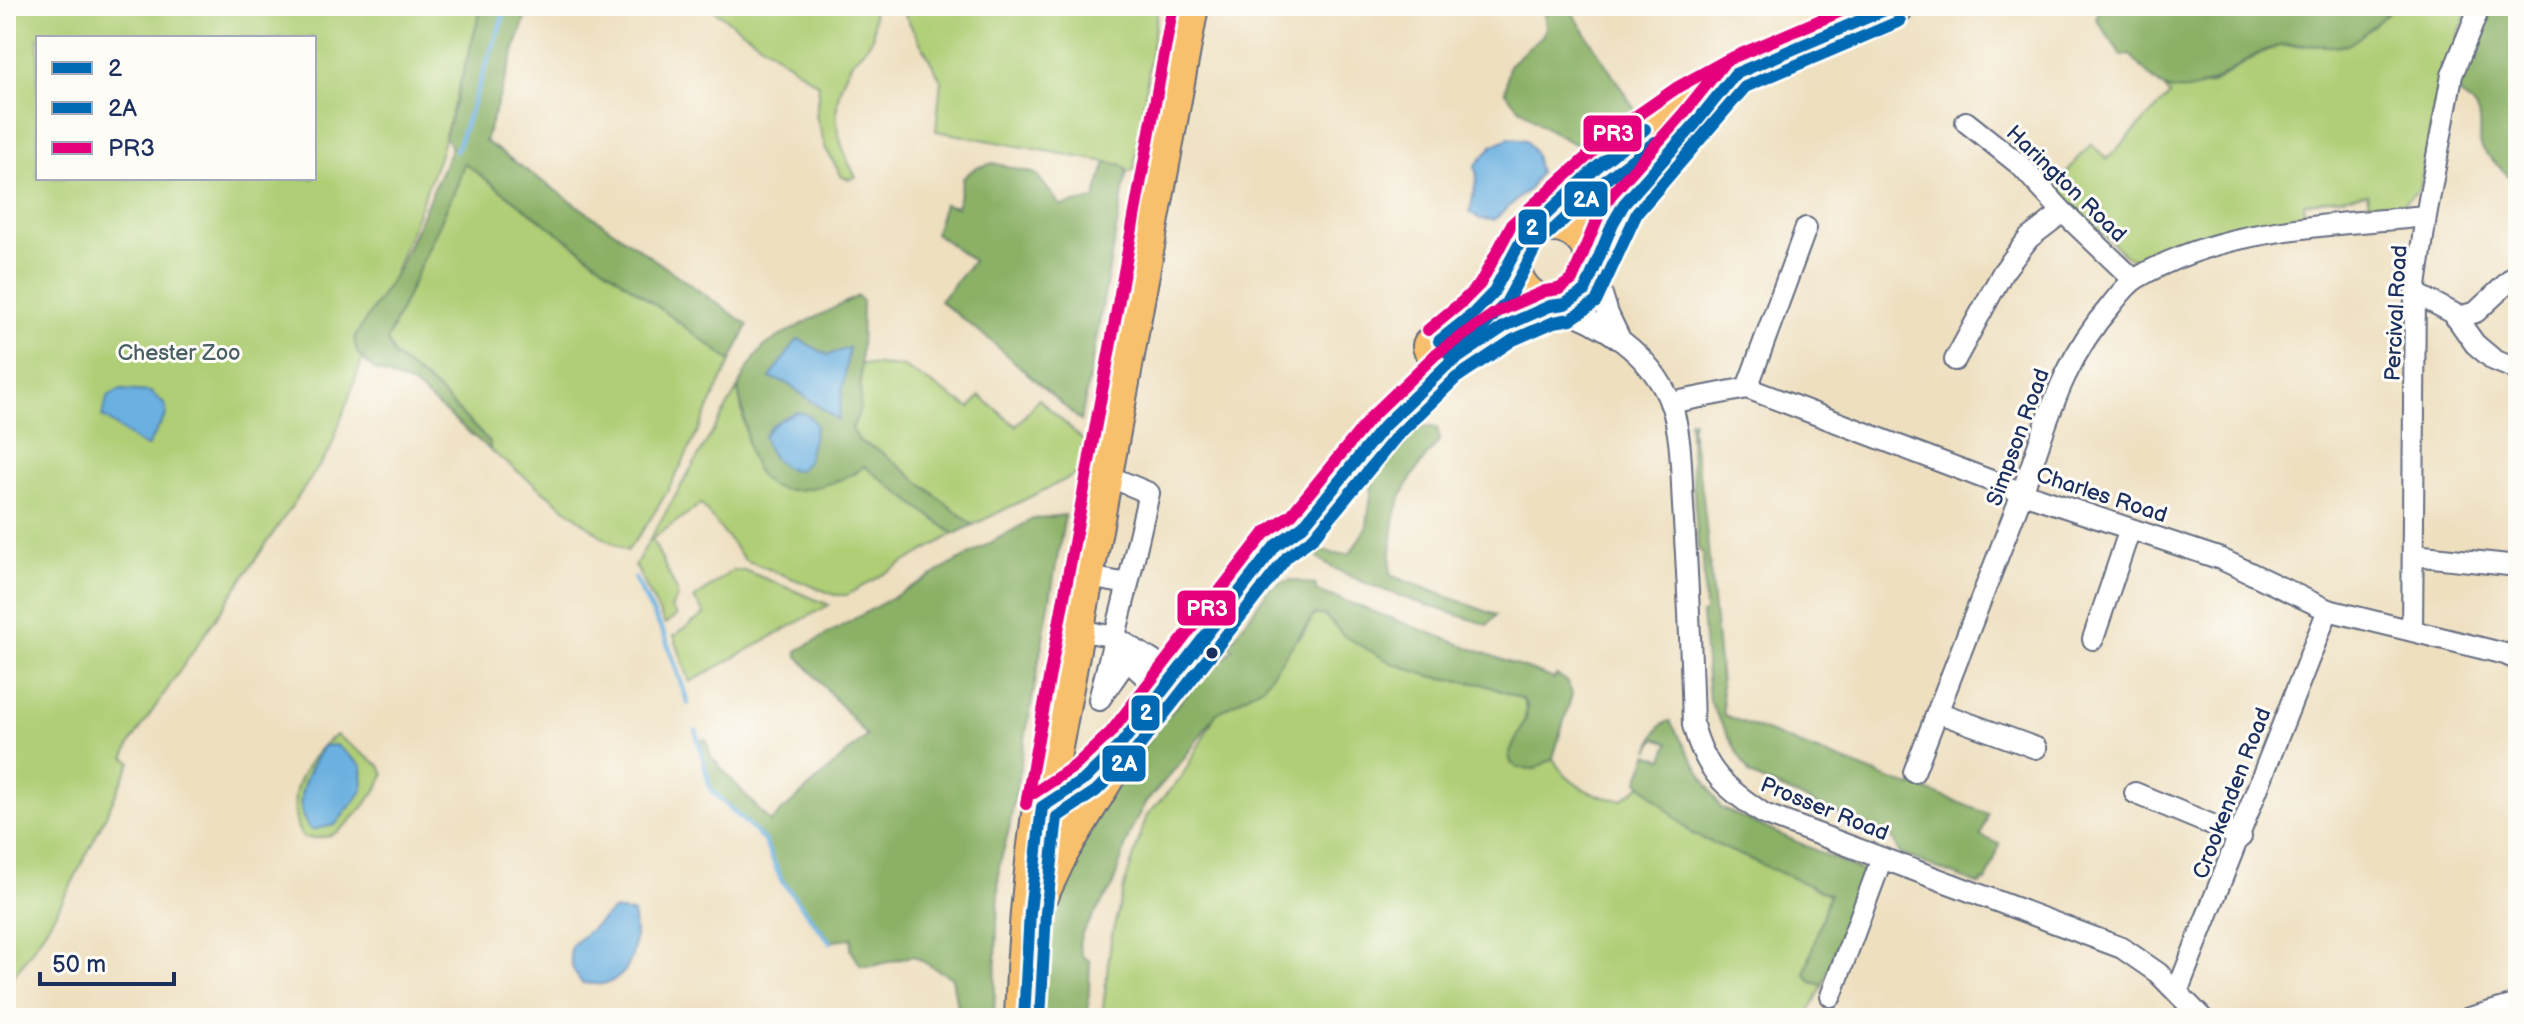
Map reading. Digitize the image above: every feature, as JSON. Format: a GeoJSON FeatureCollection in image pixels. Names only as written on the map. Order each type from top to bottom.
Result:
{"type":"FeatureCollection","features":[{"type":"Feature","properties":{"kind":"highway"},"geometry":{"type":"LineString","coordinates":[[1024,1018],[1027,935],[1042,807],[1189,6]]}},
{"type":"Feature","properties":{"kind":"highway"},"geometry":{"type":"LineString","coordinates":[[1276,545],[1287,515],[1356,425],[1414,362],[1484,303],[1523,242],[1597,167],[1687,100],[1735,74],[1894,6]]}},
{"type":"Feature","properties":{"kind":"highway"},"geometry":{"type":"LineString","coordinates":[[1042,807],[1060,798],[1084,779],[1276,545],[1303,526],[1363,451],[1428,382],[1484,338],[1526,316],[1576,299],[1591,281],[1594,267],[1624,204],[1735,74]]}},
{"type":"Feature","properties":{"kind":"highway"},"geometry":{"type":"LineString","coordinates":[[1552,306],[1537,303],[1516,284],[1512,270],[1523,242],[1547,223],[1561,224],[1575,229],[1586,239],[1594,267]]}},
{"type":"Feature","properties":{"kind":"highway"},"geometry":{"type":"LineString","coordinates":[[1027,935],[1043,886],[1060,850],[1153,692]]}},
{"type":"Feature","properties":{"kind":"street","name":"Percival Road"},"geometry":{"type":"LineString","coordinates":[[2412,631],[2415,293],[2452,75],[2480,6]]}},
{"type":"Feature","properties":{"kind":"street","name":"Harington Road"},"geometry":{"type":"LineString","coordinates":[[1966,122],[2020,165],[2063,212],[2134,280]]}},
{"type":"Feature","properties":{"kind":"street"},"geometry":{"type":"LineString","coordinates":[[1955,360],[2003,272],[2029,238],[2063,212]]}},
{"type":"Feature","properties":{"kind":"street","name":"Simpson Road"},"geometry":{"type":"LineString","coordinates":[[1914,772],[2023,493],[2055,393],[2089,330],[2134,280],[2192,251],[2250,236],[2426,216]]}},
{"type":"Feature","properties":{"kind":"street"},"geometry":{"type":"LineString","coordinates":[[1670,403],[1747,388],[1806,228]]}},
{"type":"Feature","properties":{"kind":"street","name":"Prosser Road"},"geometry":{"type":"LineString","coordinates":[[1594,267],[1608,314],[1619,337]]}},
{"type":"Feature","properties":{"kind":"street"},"geometry":{"type":"LineString","coordinates":[[2456,318],[2476,312],[2518,273]]}},
{"type":"Feature","properties":{"kind":"street"},"geometry":{"type":"LineString","coordinates":[[2415,293],[2453,313],[2475,344],[2494,360],[2518,370]]}},
{"type":"Feature","properties":{"kind":"street","name":"Prosser Road"},"geometry":{"type":"LineString","coordinates":[[1552,306],[1592,320],[1619,337],[1646,365],[1670,403],[1677,426],[1680,467],[1693,725],[1700,751],[1716,776],[1736,796],[1764,814],[2122,948],[2158,973],[2202,1018]]}},
{"type":"Feature","properties":{"kind":"street","name":"Charles Road"},"geometry":{"type":"LineString","coordinates":[[1747,388],[2023,493],[2221,559],[2328,610],[2505,654],[2518,660]]}},
{"type":"Feature","properties":{"kind":"street"},"geometry":{"type":"LineString","coordinates":[[1101,473],[1149,493],[1099,700],[1127,660],[1153,692]]}},
{"type":"Feature","properties":{"kind":"street"},"geometry":{"type":"LineString","coordinates":[[2093,639],[2130,529]]}},
{"type":"Feature","properties":{"kind":"street"},"geometry":{"type":"LineString","coordinates":[[2414,555],[2518,566]]}},
{"type":"Feature","properties":{"kind":"street"},"geometry":{"type":"LineString","coordinates":[[1083,576],[1128,584]]}},
{"type":"Feature","properties":{"kind":"street","name":"Crookenden Road"},"geometry":{"type":"LineString","coordinates":[[2177,992],[2241,837],[2328,610]]}},
{"type":"Feature","properties":{"kind":"street"},"geometry":{"type":"LineString","coordinates":[[1073,629],[1115,637],[1153,692]]}},
{"type":"Feature","properties":{"kind":"street"},"geometry":{"type":"LineString","coordinates":[[1937,712],[2036,748]]}},
{"type":"Feature","properties":{"kind":"street"},"geometry":{"type":"LineString","coordinates":[[2135,793],[2241,837]]}},
{"type":"Feature","properties":{"kind":"street"},"geometry":{"type":"LineString","coordinates":[[1831,996],[1882,858]]}},
{"type":"Feature","properties":{"kind":"street"},"geometry":{"type":"LineString","coordinates":[[2478,1017],[2518,1004]]}},
{"type":"Feature","properties":{"kind":"green space","name":"Chester Zoo"},"geometry":{"type":"Polygon","coordinates":[[[6,6],[482,6],[439,157],[330,450],[130,744],[125,757],[131,762],[104,819],[75,878],[25,960],[6,985],[6,6]]]}},
{"type":"Feature","properties":{"kind":"green space"},"geometry":{"type":"Polygon","coordinates":[[[482,6],[529,6],[485,141],[748,325],[731,361],[464,163],[387,340],[394,356],[438,390],[490,443],[490,450],[413,385],[374,370],[357,353],[354,338],[399,268],[452,147],[445,137],[482,6]]]}},
{"type":"Feature","properties":{"kind":"green space"},"geometry":{"type":"Polygon","coordinates":[[[708,6],[873,6],[872,38],[844,77],[837,106],[839,134],[856,177],[842,177],[826,149],[816,116],[819,85],[708,6]]]}},
{"type":"Feature","properties":{"kind":"green space"},"geometry":{"type":"Polygon","coordinates":[[[900,6],[1158,6],[1134,171],[1127,171],[1122,165],[936,131],[941,80],[900,6]]]}},
{"type":"Feature","properties":{"kind":"green space"},"geometry":{"type":"Polygon","coordinates":[[[1544,6],[1568,6],[1636,111],[1584,149],[1531,118],[1505,92],[1509,65],[1542,36],[1546,28],[1544,6]]]}},
{"type":"Feature","properties":{"kind":"green space"},"geometry":{"type":"Polygon","coordinates":[[[2100,6],[2395,6],[2347,45],[2279,46],[2265,50],[2202,86],[2173,90],[2155,81],[2130,55],[2122,56],[2096,19],[2100,6]]]}},
{"type":"Feature","properties":{"kind":"green space"},"geometry":{"type":"Polygon","coordinates":[[[2395,6],[2470,6],[2439,96],[2420,189],[2405,202],[2370,208],[2367,193],[2304,203],[2304,218],[2211,232],[2135,259],[2127,257],[2054,187],[2091,144],[2107,159],[2170,95],[2163,87],[2190,89],[2211,84],[2261,53],[2279,46],[2347,45],[2395,6]]]}},
{"type":"Feature","properties":{"kind":"green space"},"geometry":{"type":"Polygon","coordinates":[[[2484,6],[2518,6],[2518,192],[2512,180],[2482,148],[2477,111],[2456,91],[2484,6]]]}},
{"type":"Feature","properties":{"kind":"green space"},"geometry":{"type":"Polygon","coordinates":[[[1106,162],[1122,165],[1127,171],[1081,421],[991,341],[940,301],[973,261],[935,233],[944,204],[957,207],[963,178],[975,168],[993,163],[1036,174],[1061,206],[1095,199],[1106,162]]]}},
{"type":"Feature","properties":{"kind":"green space"},"geometry":{"type":"Polygon","coordinates":[[[464,163],[731,361],[658,508],[627,551],[604,538],[490,450],[490,443],[438,390],[394,355],[387,340],[464,163]]]}},
{"type":"Feature","properties":{"kind":"green space"},"geometry":{"type":"Polygon","coordinates":[[[858,296],[862,301],[860,409],[852,429],[860,442],[879,450],[973,525],[954,534],[864,466],[831,483],[788,490],[767,483],[751,459],[739,394],[743,377],[768,344],[858,296]],[[848,348],[771,378],[785,382],[838,420],[848,348]]]}},
{"type":"Feature","properties":{"kind":"green space"},"geometry":{"type":"Polygon","coordinates":[[[861,364],[904,367],[970,408],[980,396],[1016,426],[1039,399],[1084,441],[1079,473],[973,525],[879,450],[860,442],[852,429],[860,408],[861,364]]]}},
{"type":"Feature","properties":{"kind":"green space"},"geometry":{"type":"Polygon","coordinates":[[[738,388],[750,450],[767,483],[855,474],[864,465],[954,534],[847,595],[835,595],[745,560],[701,504],[652,539],[677,591],[671,608],[677,616],[665,624],[635,565],[738,388]]]}},
{"type":"Feature","properties":{"kind":"green space"},"geometry":{"type":"Polygon","coordinates":[[[1689,420],[1693,420],[1691,430],[1703,496],[1724,715],[1988,814],[1981,836],[2000,844],[1986,882],[1982,881],[1980,885],[1899,853],[1895,841],[1886,835],[1750,775],[1709,701],[1702,614],[1705,612],[1703,553],[1698,549],[1689,420]]]}},
{"type":"Feature","properties":{"kind":"green space"},"geometry":{"type":"Polygon","coordinates":[[[1417,428],[1437,428],[1440,440],[1413,476],[1398,506],[1390,575],[1496,615],[1488,625],[1343,573],[1313,552],[1315,547],[1335,554],[1350,554],[1367,526],[1373,479],[1417,428]]]}},
{"type":"Feature","properties":{"kind":"green space"},"geometry":{"type":"Polygon","coordinates":[[[1065,515],[1009,829],[999,867],[994,1018],[959,1018],[952,978],[913,956],[861,966],[851,950],[852,938],[830,942],[782,881],[764,840],[711,790],[700,741],[706,739],[711,757],[770,822],[867,736],[798,656],[797,651],[1033,519],[1065,515]]]}},
{"type":"Feature","properties":{"kind":"green space"},"geometry":{"type":"Polygon","coordinates":[[[733,570],[747,571],[829,605],[690,682],[674,636],[705,614],[694,599],[733,570]]]}},
{"type":"Feature","properties":{"kind":"green space"},"geometry":{"type":"Polygon","coordinates":[[[1291,580],[1316,585],[1315,590],[1554,679],[1556,675],[1562,678],[1572,694],[1553,758],[1535,769],[1518,768],[1511,763],[1509,754],[1526,718],[1527,706],[1523,699],[1482,684],[1429,676],[1392,663],[1344,636],[1325,616],[1315,614],[1263,686],[1216,714],[1181,762],[1145,803],[1130,832],[1113,886],[1082,933],[1079,944],[1082,956],[1090,961],[1088,1018],[1041,1018],[1045,936],[1051,905],[1111,791],[1165,719],[1222,655],[1226,657],[1233,648],[1229,645],[1269,589],[1291,580]]]}},
{"type":"Feature","properties":{"kind":"green space"},"geometry":{"type":"Polygon","coordinates":[[[1315,614],[1325,616],[1344,636],[1429,676],[1482,684],[1523,699],[1526,713],[1509,754],[1535,769],[1553,758],[1565,775],[1581,788],[1621,800],[1642,785],[1692,834],[1829,894],[1805,973],[1812,982],[1823,985],[1806,1018],[1102,1018],[1111,939],[1147,815],[1181,778],[1216,714],[1302,635],[1315,614]]]}},
{"type":"Feature","properties":{"kind":"green space"},"geometry":{"type":"Polygon","coordinates":[[[1670,721],[1721,808],[1864,872],[1823,985],[1812,982],[1805,973],[1829,894],[1692,834],[1638,781],[1648,754],[1663,759],[1669,743],[1656,738],[1649,751],[1659,729],[1670,721]]]}},
{"type":"Feature","properties":{"kind":"green space"},"geometry":{"type":"Polygon","coordinates":[[[336,735],[380,766],[384,774],[371,798],[341,829],[324,837],[304,838],[296,819],[297,787],[314,755],[336,735]]]}},
{"type":"Feature","properties":{"kind":"water"},"geometry":{"type":"Polygon","coordinates":[[[1509,138],[1526,140],[1535,154],[1539,173],[1530,188],[1494,220],[1480,219],[1470,212],[1477,177],[1475,166],[1493,145],[1509,138]]]}},
{"type":"Feature","properties":{"kind":"water"},"geometry":{"type":"Polygon","coordinates":[[[798,339],[828,355],[849,348],[838,420],[785,382],[770,378],[798,339]]]}},
{"type":"Feature","properties":{"kind":"water"},"geometry":{"type":"Polygon","coordinates":[[[120,390],[151,392],[166,406],[166,415],[147,447],[102,416],[108,396],[120,390]]]}},
{"type":"Feature","properties":{"kind":"water"},"geometry":{"type":"Polygon","coordinates":[[[797,412],[809,416],[816,426],[807,462],[799,470],[792,470],[776,460],[764,436],[778,421],[797,412]]]}},
{"type":"Feature","properties":{"kind":"water"},"geometry":{"type":"Polygon","coordinates":[[[336,745],[362,766],[363,790],[335,825],[311,830],[301,810],[303,788],[323,746],[336,745]]]}},
{"type":"Feature","properties":{"kind":"water"},"geometry":{"type":"Polygon","coordinates":[[[613,910],[633,913],[634,946],[628,966],[613,981],[582,983],[572,966],[571,946],[613,910]]]}},
{"type":"Feature","properties":{"kind":"waterway"},"geometry":{"type":"LineString","coordinates":[[456,151],[507,6]]}},
{"type":"Feature","properties":{"kind":"waterway"},"geometry":{"type":"LineString","coordinates":[[635,579],[665,636],[688,703]]}},
{"type":"Feature","properties":{"kind":"waterway"},"geometry":{"type":"LineString","coordinates":[[696,731],[711,790],[764,840],[782,881],[830,942]]}},
{"type":"Feature","properties":{"kind":"transit line","name":"PR3"},"geometry":{"type":"LineString","coordinates":[[1026,804],[1173,6]]}},
{"type":"Feature","properties":{"kind":"transit line","name":"PR3"},"geometry":{"type":"LineString","coordinates":[[1428,330],[1480,284],[1512,224],[1619,128],[1678,87],[1727,60],[1853,6]]}},
{"type":"Feature","properties":{"kind":"transit line","name":"2"},"geometry":{"type":"LineString","coordinates":[[1024,1018],[1030,912],[1042,807],[1085,779],[1122,743],[1276,545],[1303,526],[1384,426],[1446,366],[1505,326],[1550,306],[1565,304],[1585,291],[1624,204],[1735,74],[1894,6]]}},
{"type":"Feature","properties":{"kind":"transit line","name":"2A"},"geometry":{"type":"LineString","coordinates":[[1040,1018],[1046,913],[1057,817],[1096,791],[1134,753],[1287,557],[1314,537],[1396,437],[1456,378],[1513,340],[1554,322],[1571,319],[1596,302],[1637,213],[1745,87],[1900,21]]}},
{"type":"Feature","properties":{"kind":"transit line","name":"PR3"},"geometry":{"type":"LineString","coordinates":[[1034,793],[1075,766],[1111,732],[1264,534],[1292,514],[1372,416],[1436,354],[1497,312],[1545,291],[1559,289],[1572,280],[1598,217],[1611,195],[1723,64]]}},
{"type":"Feature","properties":{"kind":"transit line","name":"2"},"geometry":{"type":"LineString","coordinates":[[1439,341],[1473,314],[1493,293],[1524,235],[1597,167],[1645,129]]}},
{"type":"Feature","properties":{"kind":"transit line","name":"2A"},"geometry":{"type":"LineString","coordinates":[[1449,354],[1483,327],[1506,303],[1537,245],[1607,179],[1655,142]]}}]}
